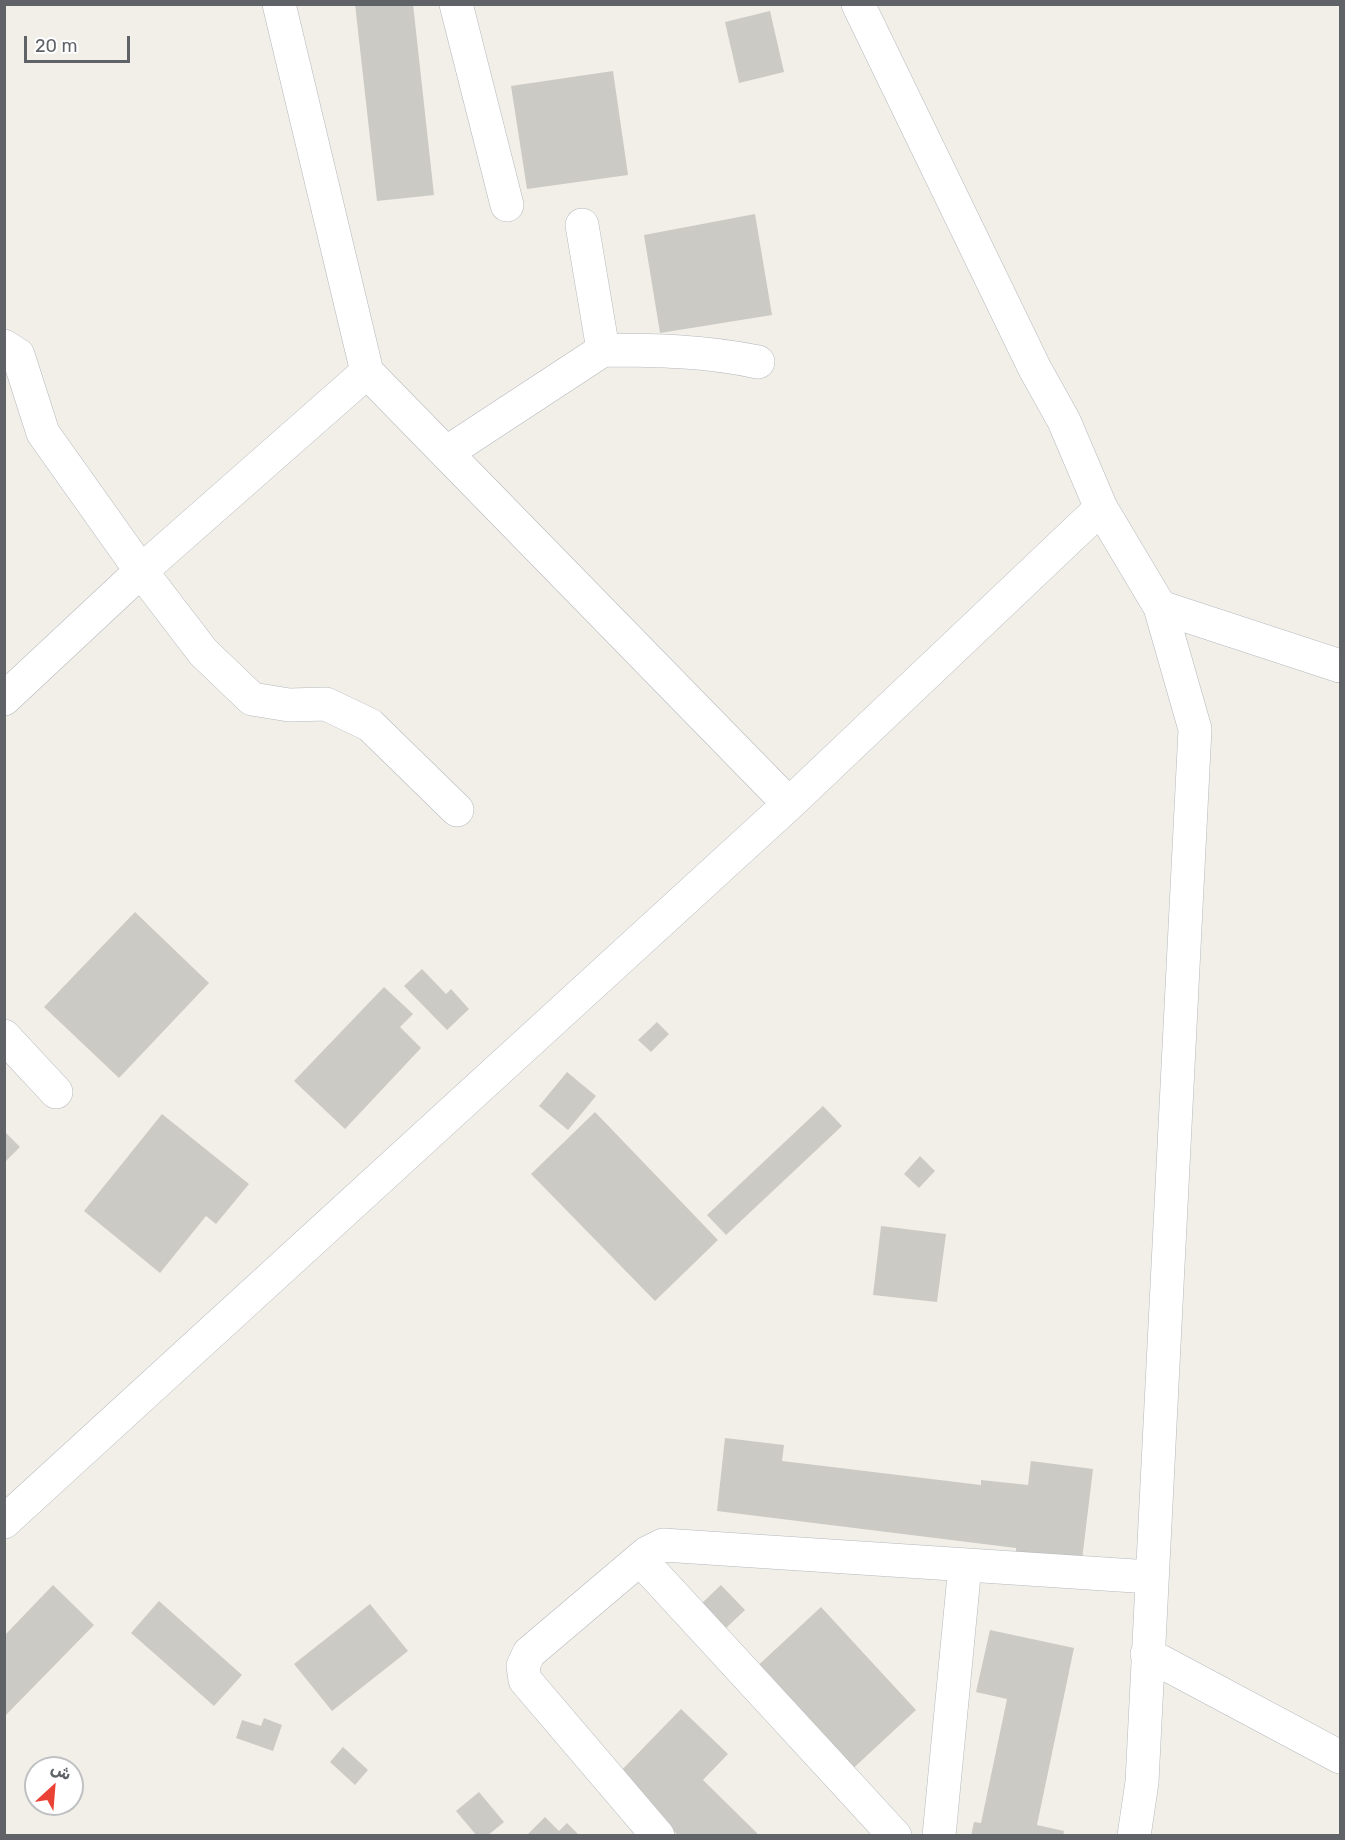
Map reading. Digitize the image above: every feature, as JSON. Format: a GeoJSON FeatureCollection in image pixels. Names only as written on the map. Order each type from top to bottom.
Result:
{"type":"FeatureCollection","features":[{"type":"Feature","properties":{"kind":"street"},"geometry":{"type":"LineString","coordinates":[[279,4],[367,372],[789,804]]}},
{"type":"Feature","properties":{"kind":"street"},"geometry":{"type":"LineString","coordinates":[[456,4],[507,205]]}},
{"type":"Feature","properties":{"kind":"street"},"geometry":{"type":"LineString","coordinates":[[858,4],[1035,369],[1064,421],[1101,508],[1160,607],[1195,729],[1150,1577],[1142,1782],[1134,1836]]}},
{"type":"Feature","properties":{"kind":"street"},"geometry":{"type":"LineString","coordinates":[[582,225],[603,350]]}},
{"type":"Feature","properties":{"kind":"street"},"geometry":{"type":"LineString","coordinates":[[4,346],[18,355],[43,433],[141,571],[203,652],[252,699],[289,705],[326,704],[370,725],[457,810]]}},
{"type":"Feature","properties":{"kind":"street"},"geometry":{"type":"LineString","coordinates":[[446,453],[603,350],[678,350],[719,354],[758,362]]}},
{"type":"Feature","properties":{"kind":"street"},"geometry":{"type":"LineString","coordinates":[[4,699],[141,571],[367,372]]}},
{"type":"Feature","properties":{"kind":"street"},"geometry":{"type":"LineString","coordinates":[[4,1522],[789,804],[1101,508]]}},
{"type":"Feature","properties":{"kind":"street"},"geometry":{"type":"LineString","coordinates":[[1160,607],[1341,666]]}},
{"type":"Feature","properties":{"kind":"street"},"geometry":{"type":"LineString","coordinates":[[4,1036],[56,1092]]}},
{"type":"Feature","properties":{"kind":"street"},"geometry":{"type":"LineString","coordinates":[[658,1836],[525,1680],[523,1665],[529,1653],[640,1559],[663,1545],[1150,1577]]}},
{"type":"Feature","properties":{"kind":"street"},"geometry":{"type":"LineString","coordinates":[[640,1559],[895,1836]]}},
{"type":"Feature","properties":{"kind":"street"},"geometry":{"type":"LineString","coordinates":[[939,1836],[966,1565]]}},
{"type":"Feature","properties":{"kind":"street"},"geometry":{"type":"LineString","coordinates":[[1147,1654],[1341,1757]]}},
{"type":"Feature","properties":{"kind":"building"},"geometry":{"type":"Polygon","coordinates":[[[355,4],[413,4],[434,195],[377,201],[355,4]]]}},
{"type":"Feature","properties":{"kind":"building"},"geometry":{"type":"Polygon","coordinates":[[[770,11],[784,72],[739,83],[725,22],[770,11]]]}},
{"type":"Feature","properties":{"kind":"building"},"geometry":{"type":"Polygon","coordinates":[[[613,71],[628,175],[527,189],[511,86],[613,71]]]}},
{"type":"Feature","properties":{"kind":"building"},"geometry":{"type":"Polygon","coordinates":[[[755,214],[772,315],[660,333],[644,235],[755,214]]]}},
{"type":"Feature","properties":{"kind":"building"},"geometry":{"type":"Polygon","coordinates":[[[135,912],[209,983],[119,1078],[44,1007],[135,912]]]}},
{"type":"Feature","properties":{"kind":"building"},"geometry":{"type":"Polygon","coordinates":[[[422,969],[446,994],[451,989],[469,1009],[447,1030],[404,986],[422,969]]]}},
{"type":"Feature","properties":{"kind":"building"},"geometry":{"type":"Polygon","coordinates":[[[384,987],[413,1014],[400,1027],[421,1048],[345,1129],[294,1081],[384,987]]]}},
{"type":"Feature","properties":{"kind":"building"},"geometry":{"type":"Polygon","coordinates":[[[657,1022],[669,1034],[651,1052],[638,1040],[657,1022]]]}},
{"type":"Feature","properties":{"kind":"building"},"geometry":{"type":"Polygon","coordinates":[[[567,1072],[596,1096],[568,1130],[539,1106],[567,1072]]]}},
{"type":"Feature","properties":{"kind":"building"},"geometry":{"type":"Polygon","coordinates":[[[823,1106],[842,1126],[726,1235],[707,1215],[823,1106]]]}},
{"type":"Feature","properties":{"kind":"building"},"geometry":{"type":"Polygon","coordinates":[[[595,1112],[718,1240],[655,1301],[531,1174],[595,1112]]]}},
{"type":"Feature","properties":{"kind":"building"},"geometry":{"type":"Polygon","coordinates":[[[162,1114],[249,1184],[216,1224],[206,1216],[160,1273],[84,1211],[162,1114]]]}},
{"type":"Feature","properties":{"kind":"building"},"geometry":{"type":"Polygon","coordinates":[[[4,1131],[20,1147],[4,1163],[4,1131]]]}},
{"type":"Feature","properties":{"kind":"building"},"geometry":{"type":"Polygon","coordinates":[[[920,1156],[935,1171],[919,1188],[904,1174],[920,1156]]]}},
{"type":"Feature","properties":{"kind":"building"},"geometry":{"type":"Polygon","coordinates":[[[881,1226],[946,1234],[937,1302],[873,1295],[881,1226]]]}},
{"type":"Feature","properties":{"kind":"building"},"geometry":{"type":"Polygon","coordinates":[[[725,1438],[784,1445],[782,1461],[981,1485],[981,1480],[1028,1485],[1031,1461],[1093,1469],[1082,1560],[1016,1552],[1016,1548],[717,1511],[725,1438]]]}},
{"type":"Feature","properties":{"kind":"building"},"geometry":{"type":"Polygon","coordinates":[[[53,1585],[94,1625],[4,1717],[4,1636],[53,1585]]]}},
{"type":"Feature","properties":{"kind":"building"},"geometry":{"type":"Polygon","coordinates":[[[721,1585],[745,1610],[724,1630],[700,1605],[721,1585]]]}},
{"type":"Feature","properties":{"kind":"building"},"geometry":{"type":"Polygon","coordinates":[[[159,1601],[242,1675],[214,1706],[131,1633],[159,1601]]]}},
{"type":"Feature","properties":{"kind":"building"},"geometry":{"type":"Polygon","coordinates":[[[370,1604],[408,1651],[332,1711],[294,1664],[370,1604]]]}},
{"type":"Feature","properties":{"kind":"building"},"geometry":{"type":"Polygon","coordinates":[[[821,1607],[916,1710],[846,1775],[751,1672],[821,1607]]]}},
{"type":"Feature","properties":{"kind":"building"},"geometry":{"type":"Polygon","coordinates":[[[990,1630],[1074,1648],[1037,1825],[1064,1831],[1063,1836],[971,1836],[974,1822],[981,1823],[1007,1699],[976,1692],[990,1630]]]}},
{"type":"Feature","properties":{"kind":"building"},"geometry":{"type":"Polygon","coordinates":[[[681,1709],[728,1754],[703,1780],[760,1836],[679,1836],[615,1777],[681,1709]]]}},
{"type":"Feature","properties":{"kind":"building"},"geometry":{"type":"Polygon","coordinates":[[[264,1718],[282,1725],[273,1751],[236,1738],[242,1720],[261,1726],[264,1718]]]}},
{"type":"Feature","properties":{"kind":"building"},"geometry":{"type":"Polygon","coordinates":[[[343,1747],[368,1770],[355,1785],[330,1762],[343,1747]]]}},
{"type":"Feature","properties":{"kind":"building"},"geometry":{"type":"Polygon","coordinates":[[[479,1792],[504,1822],[487,1836],[477,1836],[456,1811],[479,1792]]]}},
{"type":"Feature","properties":{"kind":"building"},"geometry":{"type":"Polygon","coordinates":[[[545,1817],[559,1831],[567,1823],[580,1836],[526,1836],[545,1817]]]}}]}
